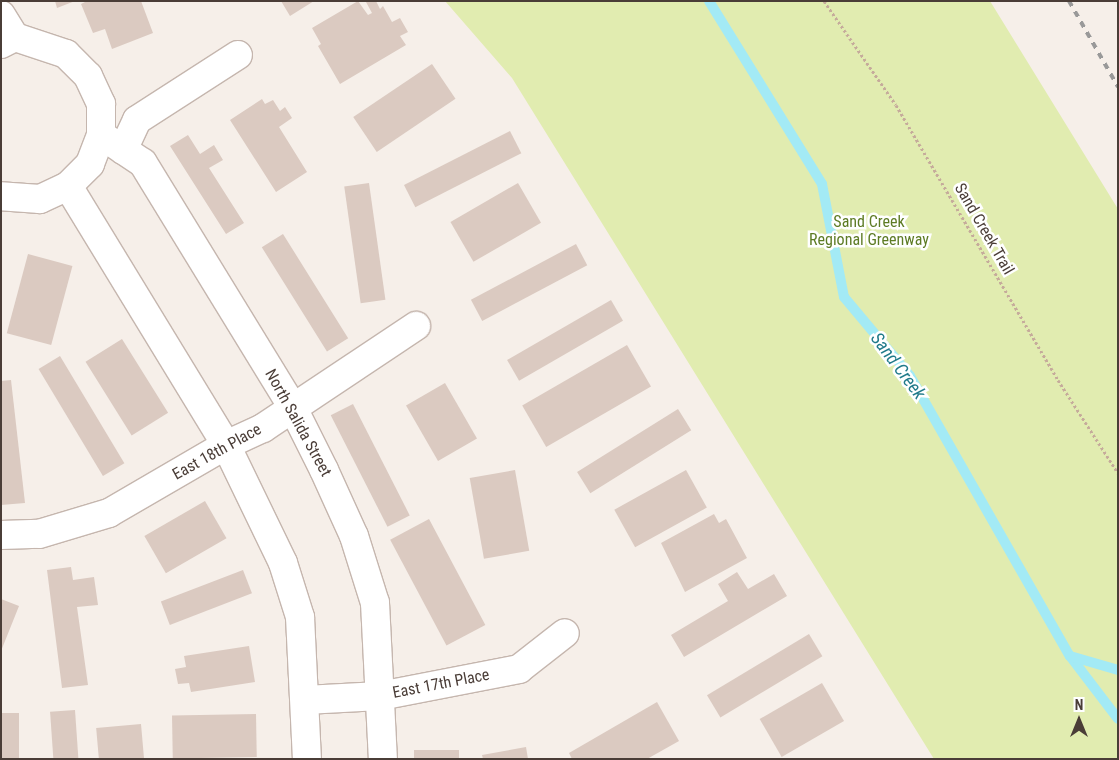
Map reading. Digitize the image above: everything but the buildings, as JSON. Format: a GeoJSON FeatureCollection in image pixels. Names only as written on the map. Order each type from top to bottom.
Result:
{"type":"FeatureCollection","features":[{"type":"Feature","properties":{"kind":"street"},"geometry":{"type":"LineString","coordinates":[[6,32],[66,54],[88,76],[101,104],[112,143]]}},
{"type":"Feature","properties":{"kind":"street"},"geometry":{"type":"LineString","coordinates":[[1,196],[8,200],[40,199],[68,186],[137,120],[238,55]]}},
{"type":"Feature","properties":{"kind":"street","name":"North Salida Street"},"geometry":{"type":"LineString","coordinates":[[112,143],[143,163],[293,408],[354,536],[375,603],[383,759]]}},
{"type":"Feature","properties":{"kind":"street"},"geometry":{"type":"LineString","coordinates":[[68,186],[226,445],[283,563],[300,617],[307,759]]}},
{"type":"Feature","properties":{"kind":"street","name":"East 18th Place"},"geometry":{"type":"LineString","coordinates":[[1,535],[39,534],[109,513],[226,445],[263,428],[416,326]]}},
{"type":"Feature","properties":{"kind":"street","name":"East 17th Place"},"geometry":{"type":"LineString","coordinates":[[305,700],[380,696],[519,669],[565,633]]}},
{"type":"Feature","properties":{"kind":"path","name":"Sand Creek Trail"},"geometry":{"type":"LineString","coordinates":[[824,1],[896,105],[1058,380],[1118,473]]}},
{"type":"Feature","properties":{"kind":"green space","name":"Sand Creek Regional Greenway"},"geometry":{"type":"Polygon","coordinates":[[[445,1],[990,1],[1118,209],[1118,759],[934,759],[512,78],[445,1]]]}},
{"type":"Feature","properties":{"kind":"waterway","name":"Sand Creek"},"geometry":{"type":"LineString","coordinates":[[709,1],[822,184],[844,297],[910,376],[1070,656],[1118,719]]}},
{"type":"Feature","properties":{"kind":"waterway"},"geometry":{"type":"LineString","coordinates":[[1070,656],[1118,670]]}},
{"type":"Feature","properties":{"kind":"railway"},"geometry":{"type":"LineString","coordinates":[[1069,1],[1118,87]]}}]}
